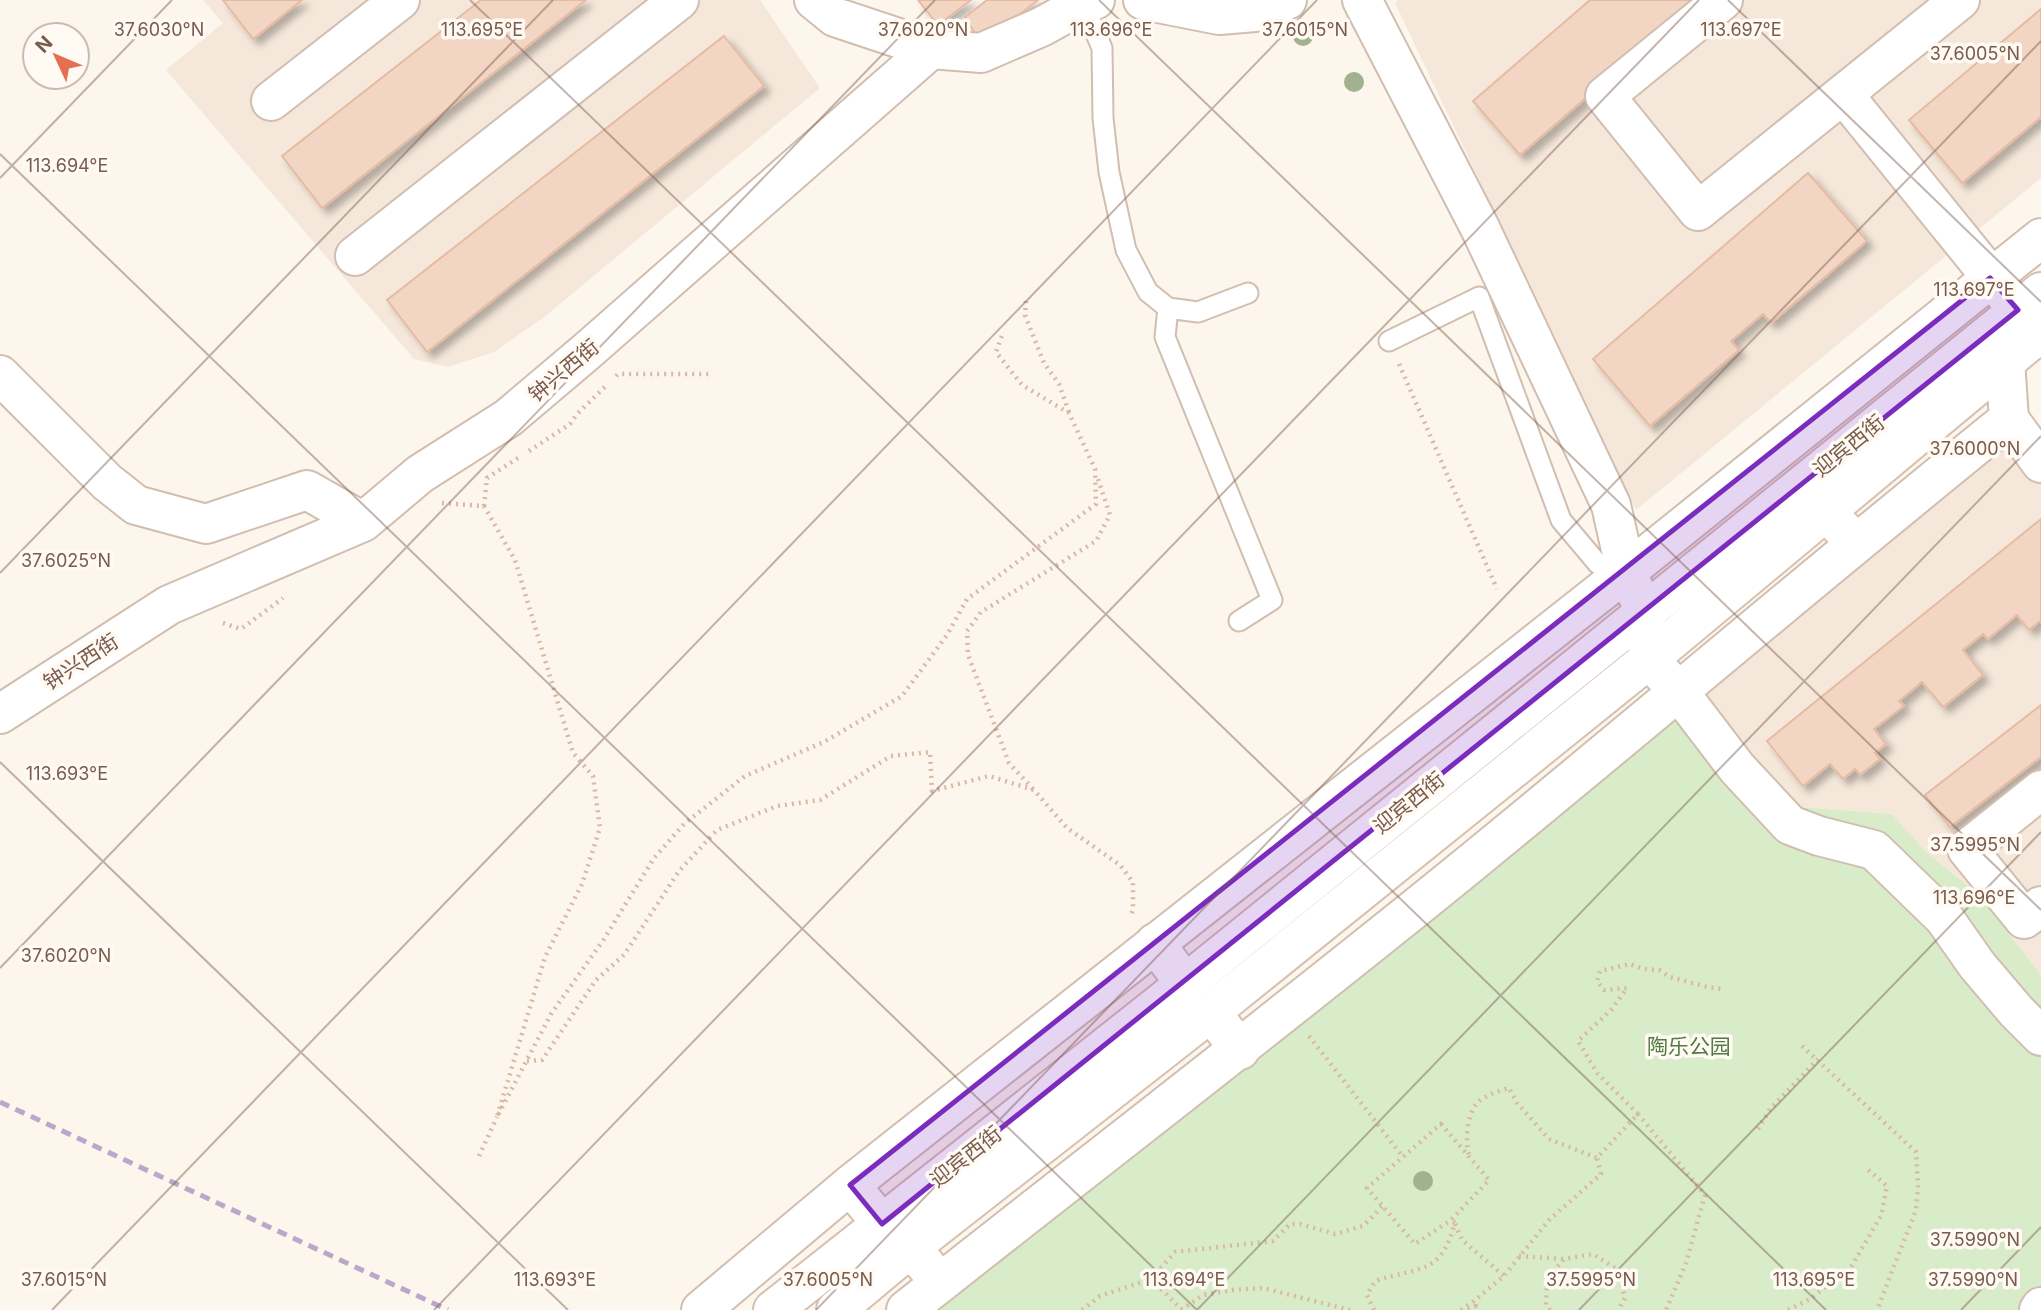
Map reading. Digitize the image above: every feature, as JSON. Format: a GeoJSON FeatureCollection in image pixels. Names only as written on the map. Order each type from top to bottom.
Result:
{"type":"FeatureCollection","features":[{"type":"Feature","properties":{"kind":"street"},"geometry":{"type":"LineString","coordinates":[[271,101],[400,0]]}},
{"type":"Feature","properties":{"kind":"street"},"geometry":{"type":"LineString","coordinates":[[355,256],[680,0]]}},
{"type":"Feature","properties":{"kind":"street"},"geometry":{"type":"LineString","coordinates":[[814,0],[835,17],[931,49],[981,52],[1041,27],[1089,2]]}},
{"type":"Feature","properties":{"kind":"street"},"geometry":{"type":"LineString","coordinates":[[1143,0],[1219,15],[1255,12],[1287,0]]}},
{"type":"Feature","properties":{"kind":"street"},"geometry":{"type":"LineString","coordinates":[[1362,0],[1480,228],[1611,505],[1626,572],[1646,611],[1649,659],[1737,768],[1790,825],[1819,836],[1874,850],[1944,918],[1977,965],[2041,1036]]}},
{"type":"Feature","properties":{"kind":"street"},"geometry":{"type":"LineString","coordinates":[[1723,0],[1605,96],[1698,211],[1960,0]]}},
{"type":"Feature","properties":{"kind":"street","name":"钟兴西街"},"geometry":{"type":"LineString","coordinates":[[0,714],[169,605],[363,522],[420,474],[518,410],[931,49]]}},
{"type":"Feature","properties":{"kind":"street"},"geometry":{"type":"LineString","coordinates":[[1843,94],[1990,278],[2034,317]]}},
{"type":"Feature","properties":{"kind":"street"},"geometry":{"type":"LineString","coordinates":[[701,1310],[850,1185],[1626,572],[2041,238]]}},
{"type":"Feature","properties":{"kind":"street","name":"迎宾西街"},"geometry":{"type":"LineString","coordinates":[[776,1307],[896,1236],[1211,1012],[1649,659],[2006,361],[2034,317]]}},
{"type":"Feature","properties":{"kind":"street","name":"迎宾西街"},"geometry":{"type":"LineString","coordinates":[[836,1310],[896,1236],[1185,984],[1646,611],[2034,317]]}},
{"type":"Feature","properties":{"kind":"street"},"geometry":{"type":"LineString","coordinates":[[2006,361],[2009,419],[2041,463]]}},
{"type":"Feature","properties":{"kind":"street"},"geometry":{"type":"LineString","coordinates":[[0,375],[107,482],[136,505],[205,524],[307,490],[363,522]]}},
{"type":"Feature","properties":{"kind":"street"},"geometry":{"type":"LineString","coordinates":[[906,1310],[1240,1050],[2009,419]]}},
{"type":"Feature","properties":{"kind":"street"},"geometry":{"type":"LineString","coordinates":[[1825,511],[1856,542]]}},
{"type":"Feature","properties":{"kind":"street"},"geometry":{"type":"LineString","coordinates":[[2041,790],[1967,849],[2024,919],[2041,905]]}},
{"type":"Feature","properties":{"kind":"street"},"geometry":{"type":"LineString","coordinates":[[1155,943],[1185,984]]}},
{"type":"Feature","properties":{"kind":"street"},"geometry":{"type":"LineString","coordinates":[[1211,1012],[1240,1050]]}},
{"type":"Feature","properties":{"kind":"street"},"geometry":{"type":"LineString","coordinates":[[850,1185],[940,1283]]}},
{"type":"Feature","properties":{"kind":"lane"},"geometry":{"type":"LineString","coordinates":[[1089,2],[1102,48],[1103,118],[1109,172],[1126,250],[1148,292],[1168,308],[1198,312],[1248,293]]}},
{"type":"Feature","properties":{"kind":"lane"},"geometry":{"type":"LineString","coordinates":[[1389,341],[1479,297],[1562,520],[1598,564],[1626,572]]}},
{"type":"Feature","properties":{"kind":"lane"},"geometry":{"type":"LineString","coordinates":[[1168,308],[1166,337],[1272,600],[1239,621]]}},
{"type":"Feature","properties":{"kind":"path"},"geometry":{"type":"LineString","coordinates":[[1026,302],[1025,316],[1044,363],[1059,384],[1069,413],[1095,469],[1110,515],[1096,541],[981,611],[967,631],[968,655],[1009,763],[1067,828],[1120,865],[1133,882],[1133,910],[1129,921],[1155,943]]}},
{"type":"Feature","properties":{"kind":"path"},"geometry":{"type":"LineString","coordinates":[[1003,332],[996,352],[1022,385],[1069,413]]}},
{"type":"Feature","properties":{"kind":"path"},"geometry":{"type":"LineString","coordinates":[[1389,341],[1497,589]]}},
{"type":"Feature","properties":{"kind":"path"},"geometry":{"type":"LineString","coordinates":[[497,1118],[545,957],[582,884],[600,828],[593,776],[573,753],[515,560],[484,506],[488,478],[570,424],[618,374],[710,374]]}},
{"type":"Feature","properties":{"kind":"path"},"geometry":{"type":"LineString","coordinates":[[479,1156],[551,1014],[604,939],[654,858],[684,824],[745,776],[824,742],[902,696],[947,635],[967,599],[1096,505],[1095,469]]}},
{"type":"Feature","properties":{"kind":"path"},"geometry":{"type":"LineString","coordinates":[[434,507],[443,503],[484,506]]}},
{"type":"Feature","properties":{"kind":"path"},"geometry":{"type":"LineString","coordinates":[[169,605],[241,629],[292,591]]}},
{"type":"Feature","properties":{"kind":"path"},"geometry":{"type":"LineString","coordinates":[[527,1060],[542,1060],[596,980],[624,955],[679,872],[717,830],[777,806],[820,800],[891,756],[930,752],[932,791],[989,776],[1034,790]]}},
{"type":"Feature","properties":{"kind":"path"},"geometry":{"type":"LineString","coordinates":[[1666,1310],[1686,1264],[1705,1195],[1638,1114],[1597,1073],[1578,1041],[1611,1010],[1627,988],[1604,990],[1597,981],[1600,971],[1630,964],[1722,989]]}},
{"type":"Feature","properties":{"kind":"path"},"geometry":{"type":"LineString","coordinates":[[1289,1010],[1403,1157]]}},
{"type":"Feature","properties":{"kind":"path"},"geometry":{"type":"LineString","coordinates":[[1802,1046],[1916,1152],[1916,1210],[1877,1310]]}},
{"type":"Feature","properties":{"kind":"path"},"geometry":{"type":"LineString","coordinates":[[1758,1129],[1770,1109],[1818,1059]]}},
{"type":"Feature","properties":{"kind":"path"},"geometry":{"type":"LineString","coordinates":[[1470,1158],[1466,1143],[1469,1122],[1476,1104],[1509,1088],[1517,1102],[1549,1139],[1597,1158]]}},
{"type":"Feature","properties":{"kind":"path"},"geometry":{"type":"LineString","coordinates":[[1597,1158],[1638,1114]]}},
{"type":"Feature","properties":{"kind":"path"},"geometry":{"type":"LineString","coordinates":[[1441,1124],[1489,1180],[1453,1222],[1415,1244],[1367,1188],[1403,1157],[1441,1124]]}},
{"type":"Feature","properties":{"kind":"path"},"geometry":{"type":"LineString","coordinates":[[1461,1310],[1504,1276],[1549,1220],[1601,1174],[1597,1158]]}},
{"type":"Feature","properties":{"kind":"path"},"geometry":{"type":"LineString","coordinates":[[1788,1310],[1810,1299],[1851,1267],[1881,1216],[1887,1186],[1865,1167]]}},
{"type":"Feature","properties":{"kind":"path"},"geometry":{"type":"LineString","coordinates":[[1082,1310],[1100,1296],[1151,1279],[1175,1252],[1273,1241],[1290,1224],[1300,1224],[1335,1234],[1363,1226],[1383,1206]]}},
{"type":"Feature","properties":{"kind":"path"},"geometry":{"type":"LineString","coordinates":[[1453,1222],[1462,1240],[1504,1276]]}},
{"type":"Feature","properties":{"kind":"path"},"geometry":{"type":"LineString","coordinates":[[1374,1310],[1367,1295],[1376,1281],[1432,1265],[1445,1253],[1453,1222]]}},
{"type":"Feature","properties":{"kind":"path"},"geometry":{"type":"LineString","coordinates":[[1518,1256],[1564,1259],[1593,1254],[1618,1270],[1625,1298],[1618,1310]]}},
{"type":"Feature","properties":{"kind":"path"},"geometry":{"type":"LineString","coordinates":[[1550,1310],[1546,1305],[1547,1279],[1564,1259]]}},
{"type":"Feature","properties":{"kind":"path"},"geometry":{"type":"LineString","coordinates":[[1151,1279],[1181,1310],[1203,1295],[1263,1288],[1350,1310]]}},
{"type":"Feature","properties":{"kind":"path"},"geometry":{"type":"LineString","coordinates":[[1468,1310],[1476,1306],[1474,1310]]}},
{"type":"Feature","properties":{"kind":"highlighted area"},"geometry":{"type":"Polygon","coordinates":[[[1990,278],[2018,310],[882,1224],[850,1185],[1990,278]]]}},
{"type":"Feature","properties":{"kind":"shaded area"},"geometry":{"type":"Polygon","coordinates":[[[203,0],[760,0],[820,88],[543,318],[494,352],[448,367],[414,359],[166,70],[223,23],[203,0]]]}},
{"type":"Feature","properties":{"kind":"shaded area"},"geometry":{"type":"Polygon","coordinates":[[[1399,0],[2041,0],[2041,178],[1636,510],[1395,3],[1399,0]]]}},
{"type":"Feature","properties":{"kind":"shaded area"},"geometry":{"type":"Polygon","coordinates":[[[2033,420],[2041,430],[2041,975],[1978,894],[1926,852],[1892,814],[1798,807],[1701,695],[2033,420]]]}},
{"type":"Feature","properties":{"kind":"green space","name":"陶乐公园"},"geometry":{"type":"Polygon","coordinates":[[[1701,695],[1798,807],[1892,814],[1926,852],[1978,894],[2041,975],[2041,1310],[937,1310],[1277,1040],[1701,695]]]}},
{"type":"Feature","properties":{"kind":"building"},"geometry":{"type":"Polygon","coordinates":[[[223,0],[302,0],[253,39],[223,0]]]}},
{"type":"Feature","properties":{"kind":"building"},"geometry":{"type":"Polygon","coordinates":[[[481,0],[586,0],[322,208],[282,156],[481,0]]]}},
{"type":"Feature","properties":{"kind":"building"},"geometry":{"type":"Polygon","coordinates":[[[918,0],[971,0],[938,25],[918,0]]]}},
{"type":"Feature","properties":{"kind":"building"},"geometry":{"type":"Polygon","coordinates":[[[987,0],[1038,0],[983,43],[964,18],[987,0]]]}},
{"type":"Feature","properties":{"kind":"building"},"geometry":{"type":"Polygon","coordinates":[[[1590,0],[1699,0],[1520,155],[1473,101],[1590,0]]]}},
{"type":"Feature","properties":{"kind":"building"},"geometry":{"type":"Polygon","coordinates":[[[2041,9],[2041,117],[1962,183],[1909,120],[2041,9]]]}},
{"type":"Feature","properties":{"kind":"building"},"geometry":{"type":"Polygon","coordinates":[[[724,36],[764,86],[427,352],[387,300],[724,36]]]}},
{"type":"Feature","properties":{"kind":"building"},"geometry":{"type":"Polygon","coordinates":[[[1808,173],[1867,241],[1771,323],[1763,314],[1731,341],[1739,350],[1650,426],[1593,359],[1808,173]]]}},
{"type":"Feature","properties":{"kind":"building"},"geometry":{"type":"Polygon","coordinates":[[[2041,519],[2041,622],[2029,630],[2017,615],[1988,639],[1983,634],[1963,650],[1983,675],[1943,707],[1922,682],[1899,701],[1904,706],[1874,729],[1886,744],[1875,753],[1880,759],[1860,775],[1855,769],[1843,779],[1830,764],[1803,786],[1767,741],[2041,519]]]}},
{"type":"Feature","properties":{"kind":"building"},"geometry":{"type":"Polygon","coordinates":[[[2041,705],[2041,757],[1950,827],[1925,795],[2041,705]]]}},
{"type":"Feature","properties":{"kind":"railway"},"geometry":{"type":"LineString","coordinates":[[0,1102],[448,1310]]}}]}
